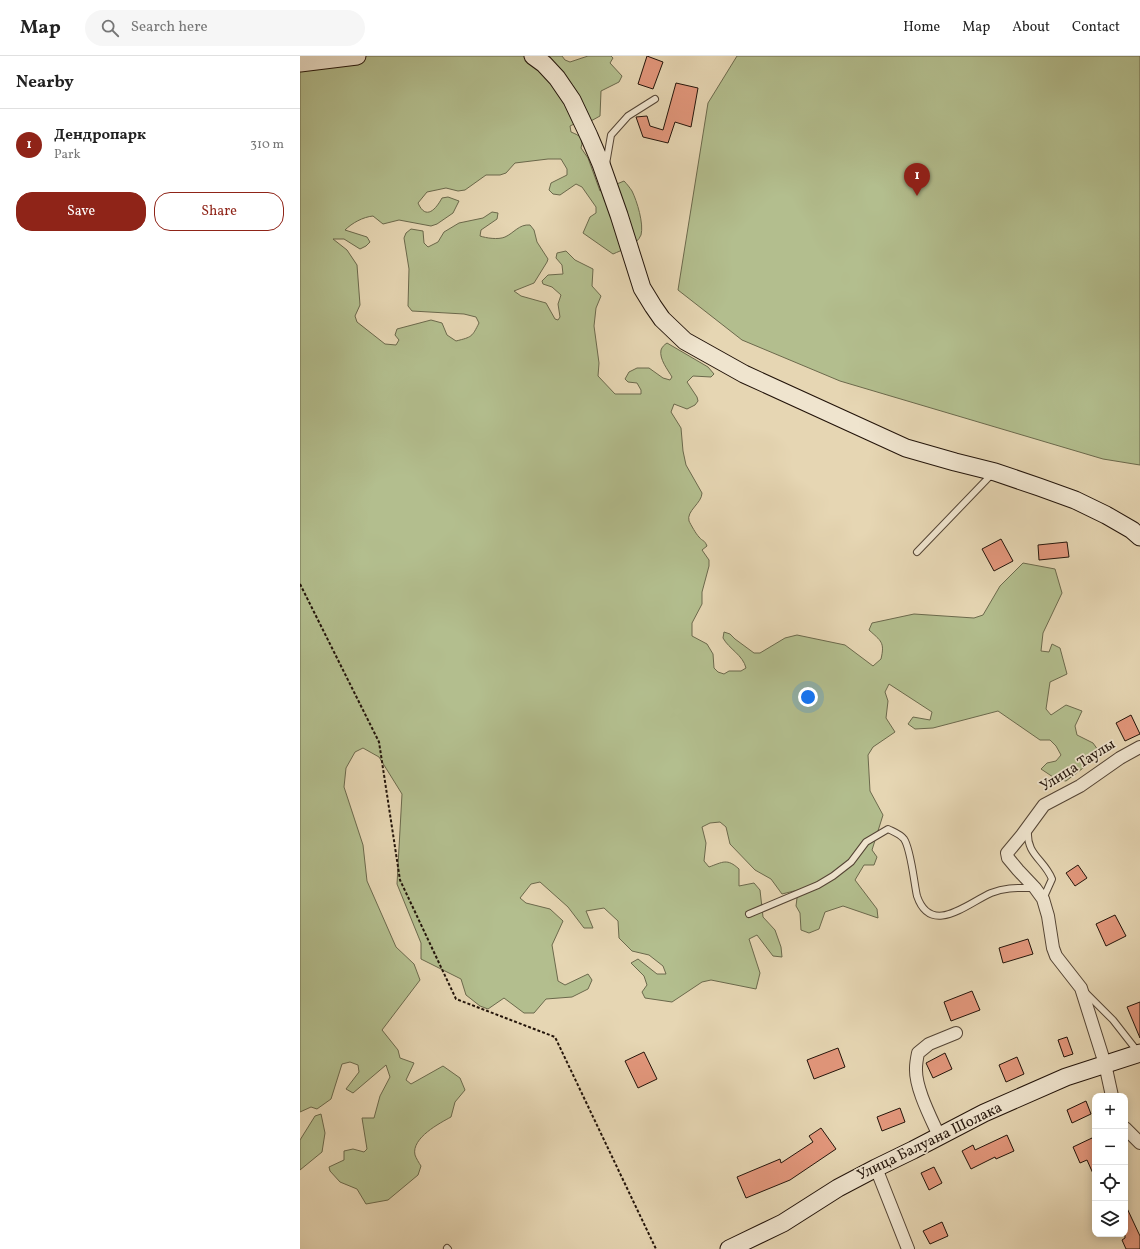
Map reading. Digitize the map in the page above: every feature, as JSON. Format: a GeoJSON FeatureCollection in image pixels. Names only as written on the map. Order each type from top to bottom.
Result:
{"type":"FeatureCollection","features":[{"type":"Feature","properties":{"kind":"street"},"geometry":{"type":"LineString","coordinates":[[300,63],[357,56]]}},
{"type":"Feature","properties":{"kind":"street"},"geometry":{"type":"LineString","coordinates":[[533,56],[544,64],[557,78],[572,100],[589,136],[604,174],[619,215],[642,288],[662,319],[685,341],[744,374],[906,448],[995,472],[1039,487],[1081,503],[1106,515],[1132,530],[1140,537]]}},
{"type":"Feature","properties":{"kind":"street","name":"Улица Таулы"},"geometry":{"type":"LineString","coordinates":[[1035,888],[1008,858],[1007,853],[1044,805],[1080,786],[1120,758],[1140,747]]}},
{"type":"Feature","properties":{"kind":"street"},"geometry":{"type":"LineString","coordinates":[[1035,888],[1043,899],[1056,956],[1081,988],[1105,1064],[1111,1093]]}},
{"type":"Feature","properties":{"kind":"street"},"geometry":{"type":"LineString","coordinates":[[939,1136],[918,1082],[916,1069],[918,1053],[929,1044],[956,1033]]}},
{"type":"Feature","properties":{"kind":"street","name":"Улица Балуана Шолака"},"geometry":{"type":"LineString","coordinates":[[729,1249],[783,1223],[838,1188],[984,1113],[1066,1077],[1140,1054]]}},
{"type":"Feature","properties":{"kind":"street"},"geometry":{"type":"LineString","coordinates":[[1126,1129],[1140,1144]]}},
{"type":"Feature","properties":{"kind":"street"},"geometry":{"type":"LineString","coordinates":[[876,1168],[908,1249]]}},
{"type":"Feature","properties":{"kind":"lane"},"geometry":{"type":"LineString","coordinates":[[604,174],[611,135],[628,116],[654,99]]}},
{"type":"Feature","properties":{"kind":"lane"},"geometry":{"type":"LineString","coordinates":[[916,552],[995,472]]}},
{"type":"Feature","properties":{"kind":"lane"},"geometry":{"type":"LineString","coordinates":[[749,914],[818,885],[834,876],[851,862],[866,842],[888,829],[904,839],[908,849],[917,896],[920,904],[929,914],[943,917],[992,893],[1008,887],[1035,888]]}},
{"type":"Feature","properties":{"kind":"lane"},"geometry":{"type":"LineString","coordinates":[[1025,831],[1028,836],[1029,846],[1049,871],[1052,879],[1043,899]]}},
{"type":"Feature","properties":{"kind":"lane"},"geometry":{"type":"LineString","coordinates":[[1081,988],[1112,1020],[1140,1054]]}},
{"type":"Feature","properties":{"kind":"path"},"geometry":{"type":"LineString","coordinates":[[300,584],[379,742],[400,880],[456,999],[555,1037],[656,1249]]}},
{"type":"Feature","properties":{"kind":"green space"},"geometry":{"type":"Polygon","coordinates":[[[300,56],[562,56],[565,60],[570,62],[588,56],[611,56],[613,58],[610,63],[622,76],[619,82],[601,91],[600,116],[589,122],[576,123],[570,126],[571,132],[582,139],[581,148],[588,158],[600,191],[624,181],[632,191],[638,206],[642,225],[639,239],[629,247],[613,254],[583,233],[590,217],[596,213],[596,207],[582,187],[576,184],[560,195],[553,194],[549,190],[551,183],[567,175],[567,169],[561,159],[515,163],[506,173],[500,175],[486,175],[465,190],[458,191],[446,188],[427,192],[418,203],[424,211],[428,212],[434,209],[442,198],[448,197],[459,201],[453,213],[437,224],[431,226],[399,220],[383,224],[373,216],[358,221],[345,230],[367,237],[370,242],[366,246],[360,249],[344,239],[333,239],[347,250],[357,265],[360,305],[355,316],[357,322],[385,344],[396,345],[399,340],[395,335],[397,329],[431,320],[442,323],[447,335],[456,341],[471,336],[479,323],[476,317],[464,314],[412,311],[408,306],[409,269],[404,238],[406,233],[411,229],[423,231],[424,243],[428,247],[438,242],[444,232],[459,223],[483,218],[492,212],[498,213],[497,219],[481,230],[480,236],[502,238],[520,227],[530,225],[534,230],[537,242],[548,259],[534,283],[514,291],[521,296],[546,303],[555,319],[558,320],[560,317],[558,304],[561,295],[552,287],[543,284],[542,281],[548,275],[563,274],[562,265],[556,258],[557,253],[566,251],[575,260],[593,269],[592,286],[601,296],[596,308],[594,326],[599,363],[598,376],[615,394],[641,394],[641,390],[637,383],[628,382],[625,379],[629,372],[637,368],[649,368],[663,378],[670,380],[672,377],[661,357],[661,350],[667,343],[708,367],[714,374],[711,377],[693,376],[687,382],[698,401],[695,405],[687,409],[674,404],[671,412],[681,428],[686,465],[702,493],[700,500],[690,514],[689,521],[700,539],[706,544],[707,546],[702,550],[709,560],[709,566],[702,592],[702,604],[692,623],[692,636],[707,644],[713,654],[714,668],[718,672],[724,674],[729,671],[741,671],[746,668],[742,659],[723,638],[724,632],[730,634],[754,653],[760,653],[785,638],[797,635],[845,645],[873,666],[881,659],[882,645],[881,642],[869,630],[872,623],[914,614],[974,618],[983,615],[1000,586],[1023,563],[1055,569],[1062,593],[1043,633],[1041,651],[1049,652],[1052,644],[1060,648],[1067,674],[1050,682],[1046,709],[1051,715],[1066,705],[1082,711],[1075,726],[1077,735],[1093,743],[1098,750],[1095,759],[1066,781],[1056,779],[1041,769],[1047,763],[1056,761],[1061,755],[1056,746],[1050,740],[1040,740],[998,711],[933,728],[915,729],[908,724],[913,717],[930,720],[932,712],[889,684],[885,692],[888,701],[886,718],[895,732],[873,747],[868,755],[870,791],[883,815],[872,850],[877,857],[874,865],[864,865],[855,880],[877,909],[878,918],[843,906],[825,912],[819,929],[809,933],[801,930],[800,913],[796,906],[798,890],[782,894],[771,879],[755,870],[730,844],[726,827],[720,822],[710,823],[702,827],[706,843],[704,861],[709,867],[725,862],[731,863],[739,869],[739,886],[754,883],[760,890],[763,917],[775,930],[781,947],[782,957],[773,956],[757,935],[749,939],[760,973],[756,989],[711,980],[702,982],[672,1002],[645,998],[642,992],[647,985],[644,976],[631,963],[638,959],[657,974],[666,974],[663,966],[649,955],[632,951],[619,938],[618,921],[604,908],[586,911],[593,928],[584,928],[568,907],[540,882],[531,884],[520,898],[526,903],[550,909],[563,921],[552,945],[558,981],[565,985],[588,974],[592,980],[588,989],[572,997],[546,999],[534,1013],[524,1013],[504,998],[488,1009],[480,1006],[466,995],[461,979],[421,959],[421,943],[397,884],[402,794],[379,757],[363,748],[355,752],[346,768],[344,787],[363,845],[367,881],[396,947],[414,964],[420,980],[382,1030],[398,1050],[400,1058],[414,1063],[406,1080],[411,1084],[443,1066],[460,1078],[465,1090],[455,1102],[451,1117],[427,1132],[417,1143],[415,1155],[421,1166],[418,1175],[388,1200],[366,1204],[357,1189],[340,1182],[330,1171],[329,1167],[344,1160],[344,1151],[353,1149],[364,1152],[367,1149],[362,1118],[374,1118],[380,1096],[390,1077],[386,1065],[353,1093],[346,1089],[359,1072],[358,1065],[350,1062],[342,1064],[331,1099],[317,1109],[311,1107],[300,1112],[300,56]]]}},
{"type":"Feature","properties":{"kind":"green space"},"geometry":{"type":"Polygon","coordinates":[[[737,56],[1140,56],[1140,465],[1103,459],[840,381],[742,340],[678,290],[708,103],[737,56]]]}},
{"type":"Feature","properties":{"kind":"green space"},"geometry":{"type":"Polygon","coordinates":[[[321,1114],[325,1133],[322,1152],[300,1170],[300,1140],[315,1116],[321,1114]]]}},
{"type":"Feature","properties":{"kind":"building"},"geometry":{"type":"Polygon","coordinates":[[[647,56],[663,62],[653,89],[638,84],[647,56]]]}},
{"type":"Feature","properties":{"kind":"building"},"geometry":{"type":"Polygon","coordinates":[[[676,83],[698,88],[691,127],[675,122],[668,143],[643,137],[636,117],[647,116],[650,126],[663,130],[676,83]]]}},
{"type":"Feature","properties":{"kind":"building"},"geometry":{"type":"Polygon","coordinates":[[[1001,539],[1013,561],[994,571],[982,549],[1001,539]]]}},
{"type":"Feature","properties":{"kind":"building"},"geometry":{"type":"Polygon","coordinates":[[[1067,542],[1069,557],[1039,560],[1038,545],[1067,542]]]}},
{"type":"Feature","properties":{"kind":"building"},"geometry":{"type":"Polygon","coordinates":[[[1131,715],[1140,734],[1125,741],[1116,723],[1131,715]]]}},
{"type":"Feature","properties":{"kind":"building"},"geometry":{"type":"Polygon","coordinates":[[[1078,865],[1087,878],[1075,886],[1066,873],[1078,865]]]}},
{"type":"Feature","properties":{"kind":"building"},"geometry":{"type":"Polygon","coordinates":[[[1115,915],[1126,936],[1106,946],[1096,924],[1115,915]]]}},
{"type":"Feature","properties":{"kind":"building"},"geometry":{"type":"Polygon","coordinates":[[[1028,939],[1033,954],[1003,963],[999,948],[1028,939]]]}},
{"type":"Feature","properties":{"kind":"building"},"geometry":{"type":"Polygon","coordinates":[[[972,991],[980,1010],[951,1021],[944,1002],[972,991]]]}},
{"type":"Feature","properties":{"kind":"building"},"geometry":{"type":"Polygon","coordinates":[[[1140,1002],[1140,1038],[1127,1007],[1140,1002]]]}},
{"type":"Feature","properties":{"kind":"building"},"geometry":{"type":"Polygon","coordinates":[[[1067,1037],[1073,1054],[1064,1057],[1058,1040],[1067,1037]]]}},
{"type":"Feature","properties":{"kind":"building"},"geometry":{"type":"Polygon","coordinates":[[[838,1048],[845,1067],[814,1079],[807,1060],[838,1048]]]}},
{"type":"Feature","properties":{"kind":"building"},"geometry":{"type":"Polygon","coordinates":[[[644,1052],[657,1079],[638,1088],[625,1061],[644,1052]]]}},
{"type":"Feature","properties":{"kind":"building"},"geometry":{"type":"Polygon","coordinates":[[[945,1053],[952,1069],[933,1078],[926,1063],[945,1053]]]}},
{"type":"Feature","properties":{"kind":"building"},"geometry":{"type":"Polygon","coordinates":[[[1017,1057],[1024,1074],[1006,1082],[999,1065],[1017,1057]]]}},
{"type":"Feature","properties":{"kind":"building"},"geometry":{"type":"Polygon","coordinates":[[[1086,1101],[1091,1114],[1072,1123],[1067,1110],[1086,1101]]]}},
{"type":"Feature","properties":{"kind":"building"},"geometry":{"type":"Polygon","coordinates":[[[900,1108],[905,1122],[882,1131],[877,1117],[900,1108]]]}},
{"type":"Feature","properties":{"kind":"building"},"geometry":{"type":"Polygon","coordinates":[[[821,1128],[836,1149],[790,1180],[746,1198],[737,1177],[780,1159],[781,1163],[813,1142],[809,1136],[821,1128]]]}},
{"type":"Feature","properties":{"kind":"building"},"geometry":{"type":"Polygon","coordinates":[[[1007,1135],[1014,1151],[996,1159],[995,1157],[971,1169],[962,1151],[973,1145],[975,1150],[1007,1135]]]}},
{"type":"Feature","properties":{"kind":"building"},"geometry":{"type":"Polygon","coordinates":[[[1092,1138],[1092,1171],[1087,1160],[1080,1163],[1073,1147],[1092,1138]]]}},
{"type":"Feature","properties":{"kind":"building"},"geometry":{"type":"Polygon","coordinates":[[[934,1167],[942,1183],[929,1190],[921,1173],[934,1167]]]}},
{"type":"Feature","properties":{"kind":"building"},"geometry":{"type":"Polygon","coordinates":[[[1128,1210],[1140,1236],[1140,1249],[1126,1249],[1122,1240],[1128,1237],[1128,1210]]]}},
{"type":"Feature","properties":{"kind":"building"},"geometry":{"type":"Polygon","coordinates":[[[942,1222],[948,1236],[930,1244],[923,1231],[942,1222]]]}},
{"type":"Feature","properties":{"kind":"place","name":"Дендропарк"},"geometry":{"type":"Point","coordinates":[917,196]}}]}
